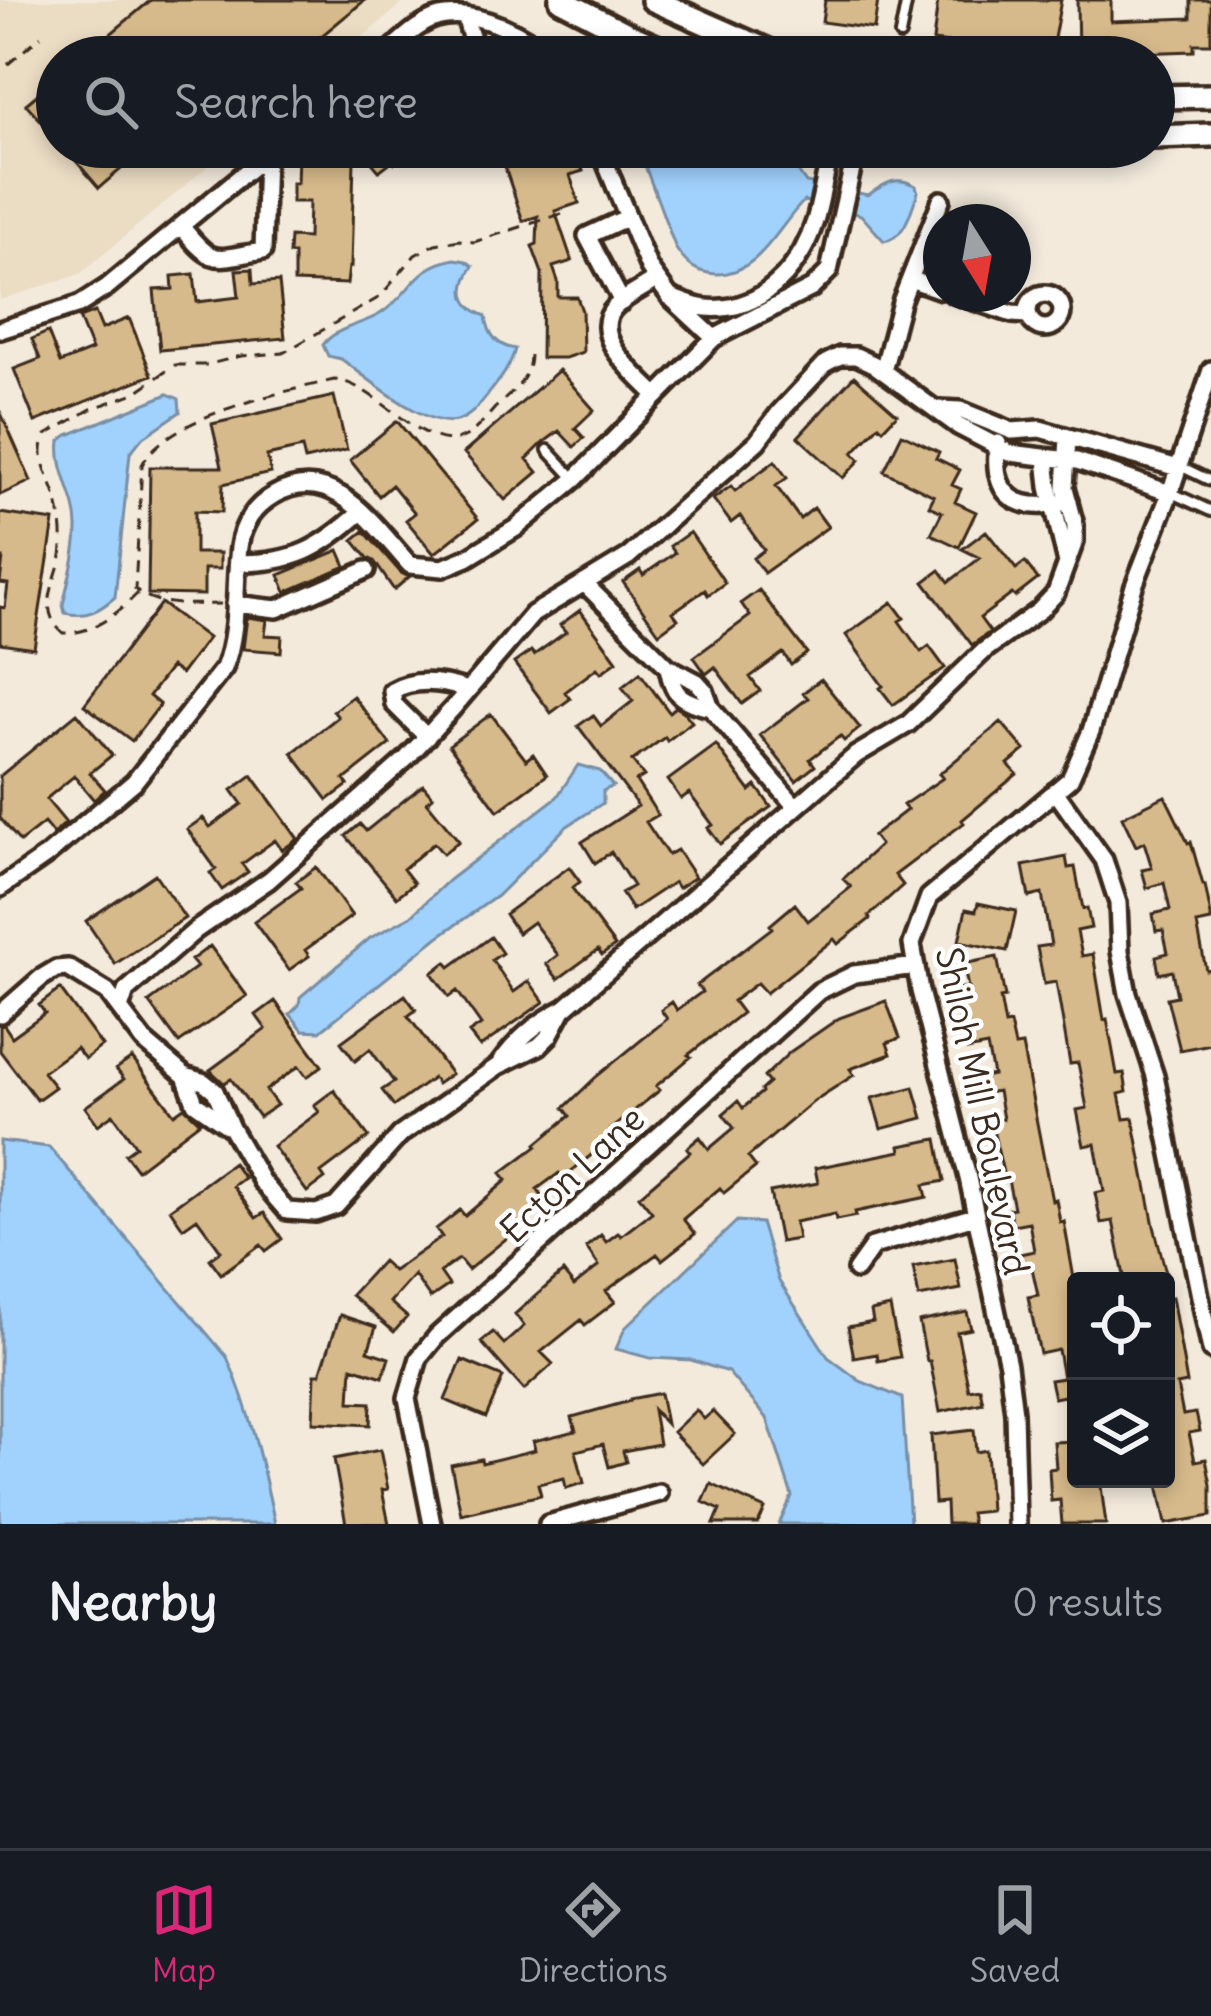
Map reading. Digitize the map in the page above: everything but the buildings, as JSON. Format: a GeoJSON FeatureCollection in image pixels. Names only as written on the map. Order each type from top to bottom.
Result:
{"type":"FeatureCollection","features":[{"type":"Feature","properties":{"kind":"main road"},"geometry":{"type":"LineString","coordinates":[[561,0],[631,36]]}},
{"type":"Feature","properties":{"kind":"main road"},"geometry":{"type":"LineString","coordinates":[[653,0],[734,36]]}},
{"type":"Feature","properties":{"kind":"main road"},"geometry":{"type":"LineString","coordinates":[[1175,97],[1211,96]]}},
{"type":"Feature","properties":{"kind":"main road"},"geometry":{"type":"LineString","coordinates":[[1175,136],[1211,135]]}},
{"type":"Feature","properties":{"kind":"street"},"geometry":{"type":"LineString","coordinates":[[409,36],[445,16],[478,19],[518,36]]}},
{"type":"Feature","properties":{"kind":"street"},"geometry":{"type":"LineString","coordinates":[[466,18],[469,36]]}},
{"type":"Feature","properties":{"kind":"street"},"geometry":{"type":"LineString","coordinates":[[0,330],[79,304],[107,287],[251,168]]}},
{"type":"Feature","properties":{"kind":"street"},"geometry":{"type":"LineString","coordinates":[[181,226],[205,255],[218,258],[263,251],[270,168]]}},
{"type":"Feature","properties":{"kind":"street"},"geometry":{"type":"LineString","coordinates":[[608,168],[649,268],[670,297],[714,338]]}},
{"type":"Feature","properties":{"kind":"street"},"geometry":{"type":"LineString","coordinates":[[670,297],[702,308],[741,306],[779,283],[814,224],[826,168]]}},
{"type":"Feature","properties":{"kind":"street"},"geometry":{"type":"LineString","coordinates":[[0,888],[134,782],[224,668],[232,649],[239,542],[249,517],[279,492],[317,484],[334,490],[361,512],[410,565],[443,568],[467,558],[516,528],[575,479],[714,338],[812,288],[829,271],[853,168]]}},
{"type":"Feature","properties":{"kind":"street"},"geometry":{"type":"LineString","coordinates":[[884,371],[910,279],[941,200]]}},
{"type":"Feature","properties":{"kind":"street"},"geometry":{"type":"LineString","coordinates":[[622,302],[587,236],[628,217]]}},
{"type":"Feature","properties":{"kind":"street"},"geometry":{"type":"LineString","coordinates":[[657,279],[622,302],[608,319],[614,351],[657,396]]}},
{"type":"Feature","properties":{"kind":"street"},"geometry":{"type":"LineString","coordinates":[[910,279],[923,284]]}},
{"type":"Feature","properties":{"kind":"street"},"geometry":{"type":"LineString","coordinates":[[1006,312],[1028,315]]}},
{"type":"Feature","properties":{"kind":"street"},"geometry":{"type":"LineString","coordinates":[[120,1009],[126,991],[196,930],[269,880],[427,736],[533,614],[629,556],[757,442],[826,363],[840,356],[856,356],[884,371],[958,426],[1010,453],[1067,460],[1170,493]]}},
{"type":"Feature","properties":{"kind":"street","name":"Shiloh Mill Boulevard"},"geometry":{"type":"LineString","coordinates":[[1017,1524],[1008,1365],[912,944],[929,897],[1070,779],[1091,731],[1134,586],[1211,370]]}},
{"type":"Feature","properties":{"kind":"street"},"geometry":{"type":"LineString","coordinates":[[936,409],[960,410],[1012,431],[1040,429],[1179,467]]}},
{"type":"Feature","properties":{"kind":"street"},"geometry":{"type":"LineString","coordinates":[[1002,428],[996,473],[1001,487],[1028,505],[1061,503]]}},
{"type":"Feature","properties":{"kind":"street"},"geometry":{"type":"LineString","coordinates":[[1061,503],[1068,436]]}},
{"type":"Feature","properties":{"kind":"street"},"geometry":{"type":"LineString","coordinates":[[0,1014],[41,978],[68,968],[107,992],[144,1041],[185,1076],[215,1091],[262,1182],[287,1211],[316,1213],[336,1206],[400,1135],[498,1066],[538,1022],[565,1007],[856,755],[908,724],[985,650],[1040,610],[1056,593],[1076,541],[1076,525],[1061,503],[1046,458]]}},
{"type":"Feature","properties":{"kind":"street"},"geometry":{"type":"LineString","coordinates":[[238,563],[270,563],[312,550],[361,512]]}},
{"type":"Feature","properties":{"kind":"street"},"geometry":{"type":"LineString","coordinates":[[235,604],[278,609],[366,570]]}},
{"type":"Feature","properties":{"kind":"street"},"geometry":{"type":"LineString","coordinates":[[584,584],[668,667],[698,682],[711,708],[796,807]]}},
{"type":"Feature","properties":{"kind":"street"},"geometry":{"type":"LineString","coordinates":[[427,736],[394,704],[392,692],[404,684],[443,682],[468,690]]}},
{"type":"Feature","properties":{"kind":"street"},"geometry":{"type":"LineString","coordinates":[[1055,791],[1104,860],[1118,903],[1128,994],[1155,1076],[1211,1350]]}},
{"type":"Feature","properties":{"kind":"street","name":"Ecton Lane"},"geometry":{"type":"LineString","coordinates":[[432,1524],[407,1398],[419,1358],[437,1336],[819,991],[854,974],[916,966]]}},
{"type":"Feature","properties":{"kind":"street"},"geometry":{"type":"LineString","coordinates":[[856,1270],[872,1246],[975,1216]]}},
{"type":"Feature","properties":{"kind":"street"},"geometry":{"type":"LineString","coordinates":[[548,1524],[659,1493]]}},
{"type":"Feature","properties":{"kind":"lane"},"geometry":{"type":"LineString","coordinates":[[900,35],[907,0]]}},
{"type":"Feature","properties":{"kind":"lane"},"geometry":{"type":"LineString","coordinates":[[548,450],[575,479]]}},
{"type":"Feature","properties":{"kind":"lane"},"geometry":{"type":"LineString","coordinates":[[1179,467],[1211,481]]}},
{"type":"Feature","properties":{"kind":"lane"},"geometry":{"type":"LineString","coordinates":[[1170,493],[1211,511]]}},
{"type":"Feature","properties":{"kind":"path"},"geometry":{"type":"LineString","coordinates":[[8,64],[36,40]]}},
{"type":"Feature","properties":{"kind":"path"},"geometry":{"type":"LineString","coordinates":[[138,593],[112,617],[78,633],[63,633],[55,626],[49,600],[62,545],[55,496],[40,452],[46,435],[91,409],[135,393],[175,364],[214,364],[232,357],[287,351],[380,297],[410,259],[434,244],[474,242],[564,212]]}},
{"type":"Feature","properties":{"kind":"path"},"geometry":{"type":"LineString","coordinates":[[138,593],[143,461],[190,422],[341,380],[425,433],[457,439],[473,430],[526,378],[530,355]]}},
{"type":"Feature","properties":{"kind":"path"},"geometry":{"type":"LineString","coordinates":[[138,593],[177,603],[235,604]]}},
{"type":"Feature","properties":{"kind":"shaded area"},"geometry":{"type":"Polygon","coordinates":[[[0,0],[407,0],[364,36],[36,36],[36,168],[206,168],[80,274],[0,300],[0,0]]]}},
{"type":"Feature","properties":{"kind":"water"},"geometry":{"type":"Polygon","coordinates":[[[646,168],[796,168],[806,183],[868,195],[903,181],[916,186],[918,192],[897,235],[884,241],[861,215],[804,201],[756,258],[731,272],[716,274],[692,267],[676,249],[646,168]]]}},
{"type":"Feature","properties":{"kind":"water"},"geometry":{"type":"Polygon","coordinates":[[[455,259],[473,266],[465,282],[467,302],[486,316],[498,342],[515,349],[503,375],[469,415],[443,421],[413,409],[341,359],[328,356],[323,345],[342,330],[380,314],[430,268],[455,259]]]}},
{"type":"Feature","properties":{"kind":"water"},"geometry":{"type":"Polygon","coordinates":[[[168,394],[179,399],[180,412],[141,439],[130,453],[115,597],[92,612],[65,613],[77,527],[60,441],[168,394]]]}},
{"type":"Feature","properties":{"kind":"water"},"geometry":{"type":"Polygon","coordinates":[[[578,765],[600,771],[613,786],[603,791],[603,803],[566,827],[497,896],[320,1031],[303,1030],[290,1014],[300,997],[370,938],[411,916],[449,880],[557,797],[578,765]]]}},
{"type":"Feature","properties":{"kind":"water"},"geometry":{"type":"Polygon","coordinates":[[[0,1141],[49,1147],[227,1357],[249,1418],[275,1524],[0,1524],[0,1141]]]}},
{"type":"Feature","properties":{"kind":"water"},"geometry":{"type":"Polygon","coordinates":[[[737,1221],[761,1223],[779,1281],[828,1357],[860,1381],[902,1398],[910,1524],[779,1524],[792,1496],[767,1418],[728,1372],[691,1360],[650,1358],[616,1349],[625,1328],[737,1221]]]}}]}
